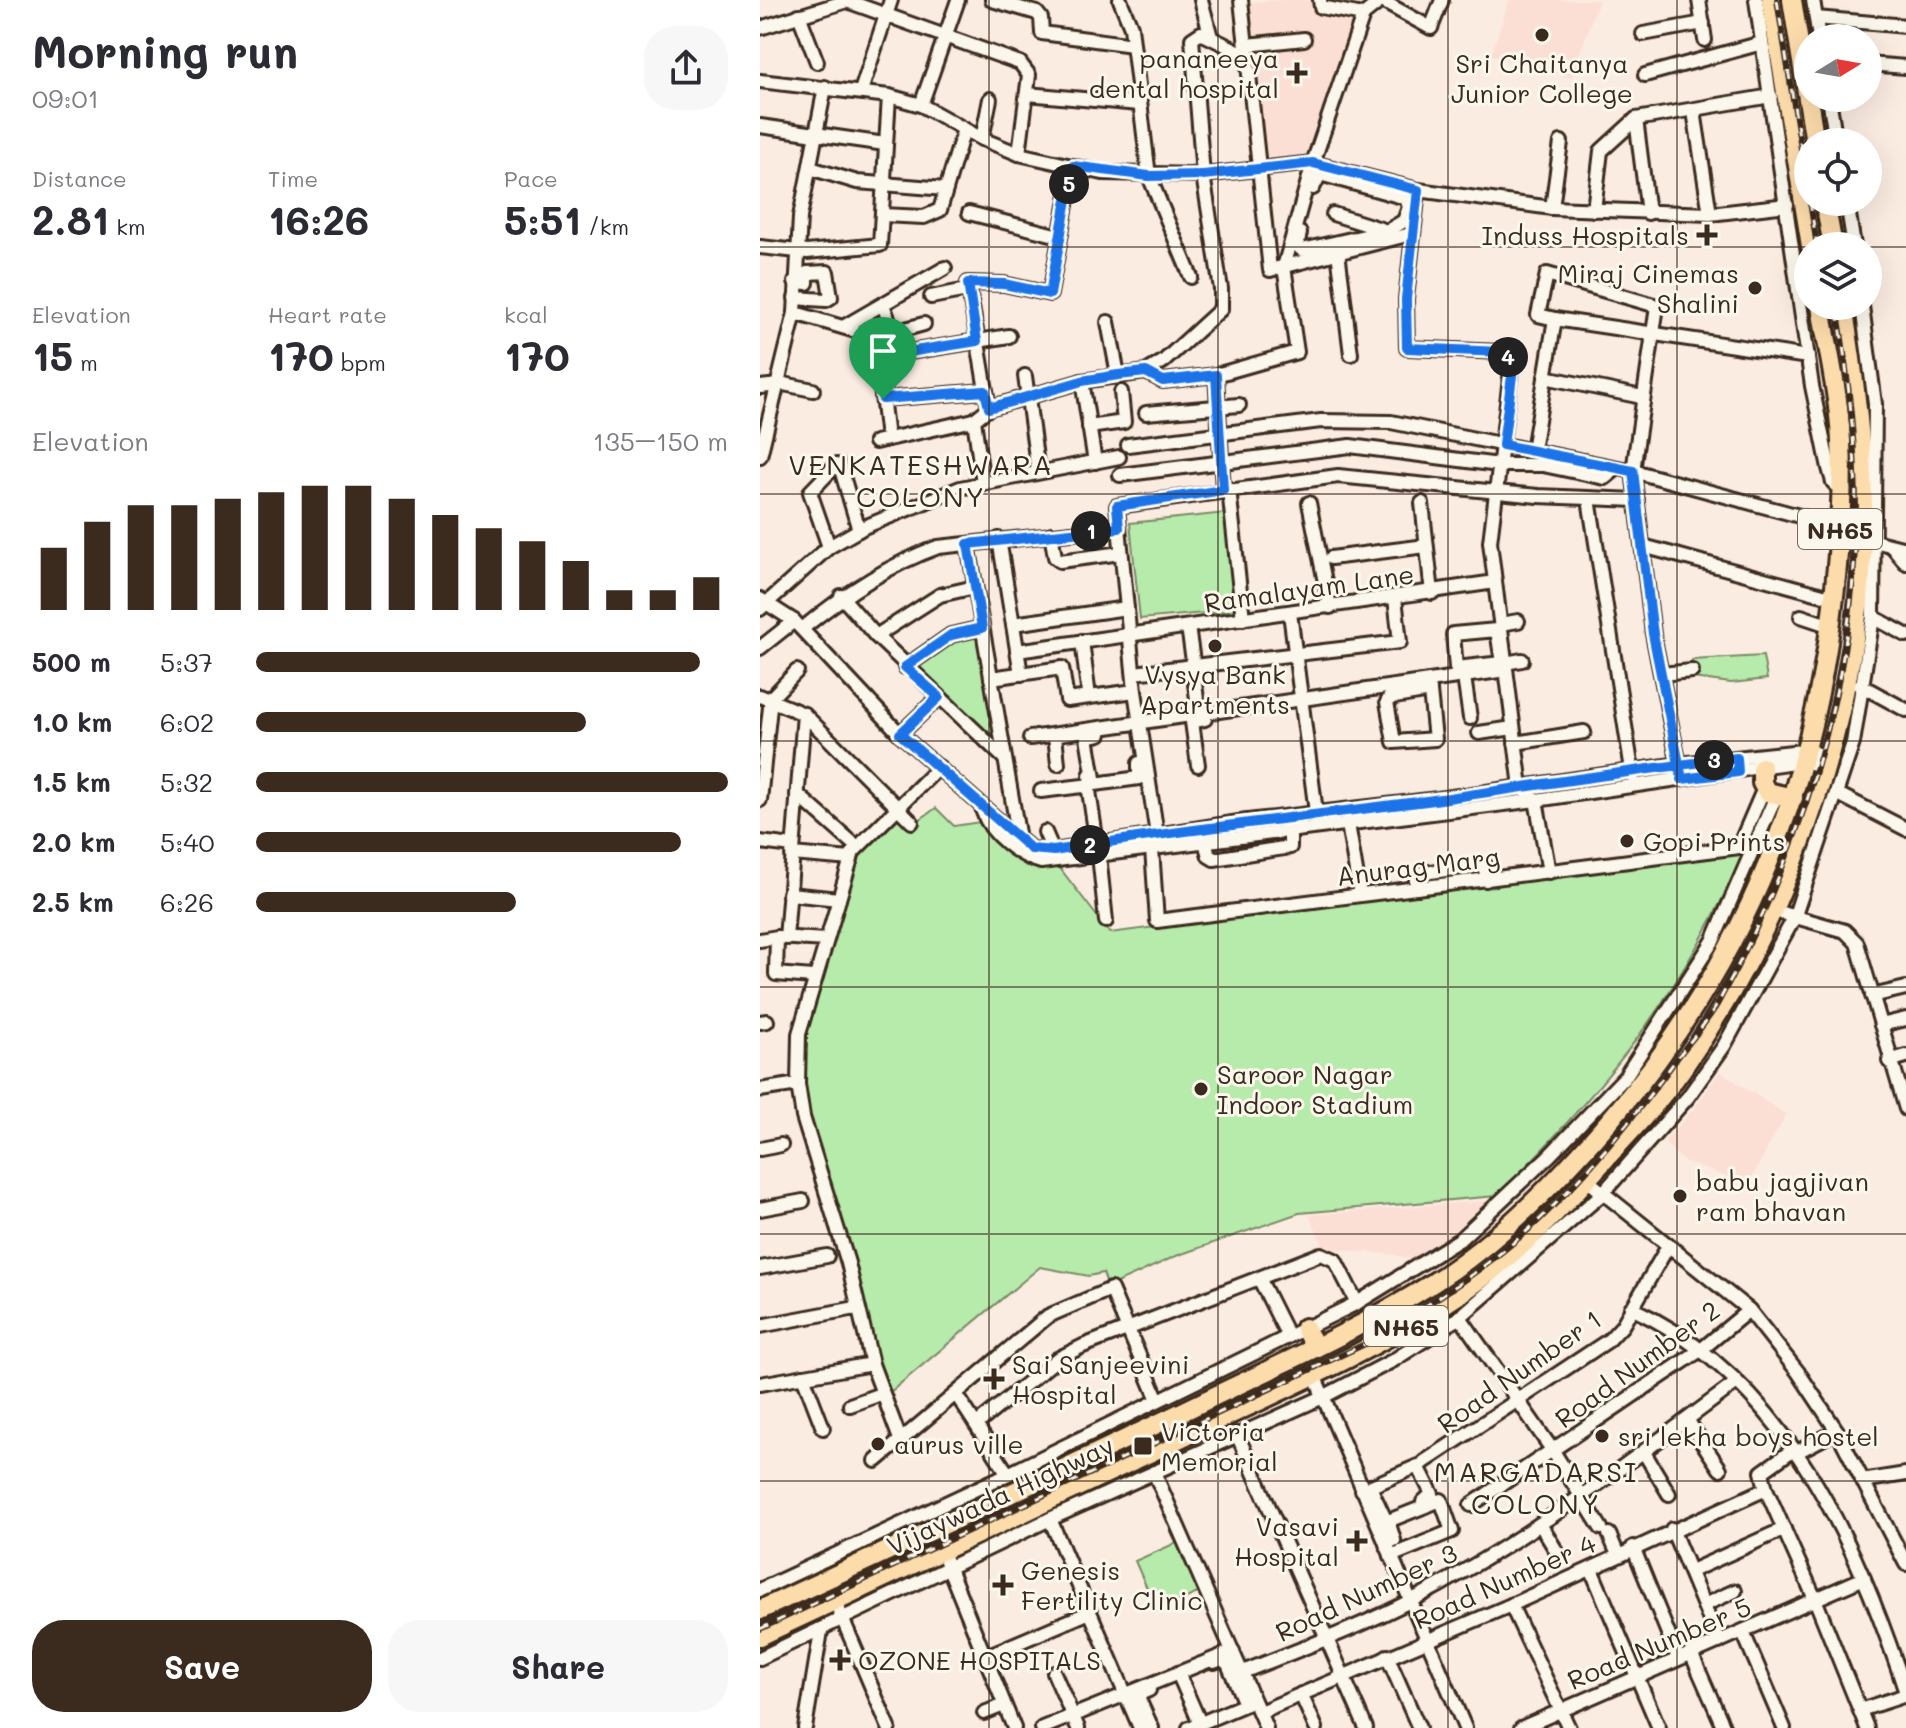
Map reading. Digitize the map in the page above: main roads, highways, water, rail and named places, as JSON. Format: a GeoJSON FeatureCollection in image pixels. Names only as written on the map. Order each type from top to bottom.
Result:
{"type":"FeatureCollection","features":[{"type":"Feature","properties":{"kind":"highway"},"geometry":{"type":"LineString","coordinates":[[1771,0],[1809,232]]}},
{"type":"Feature","properties":{"kind":"highway"},"geometry":{"type":"LineString","coordinates":[[1792,0],[1797,24]]}},
{"type":"Feature","properties":{"kind":"highway","name":"Vijaywada Highway"},"geometry":{"type":"LineString","coordinates":[[760,1610],[812,1576],[998,1498],[1316,1347],[1436,1281],[1494,1236],[1571,1165],[1646,1078],[1718,969],[1766,876],[1777,794],[1806,756],[1831,626],[1842,492],[1840,424],[1823,320]]}},
{"type":"Feature","properties":{"kind":"highway","name":"Vijaywada Highway"},"geometry":{"type":"LineString","coordinates":[[760,1636],[835,1601],[946,1560],[1008,1520],[1314,1375],[1448,1302],[1510,1254],[1587,1180],[1682,1069],[1737,981],[1771,910],[1828,761],[1847,677],[1868,539],[1858,402],[1845,320]]}},
{"type":"Feature","properties":{"kind":"highway"},"geometry":{"type":"LineString","coordinates":[[1762,767],[1777,794]]}},
{"type":"Feature","properties":{"kind":"highway"},"geometry":{"type":"LineString","coordinates":[[1718,969],[1737,981]]}},
{"type":"Feature","properties":{"kind":"highway"},"geometry":{"type":"LineString","coordinates":[[1494,1236],[1510,1254]]}},
{"type":"Feature","properties":{"kind":"highway"},"geometry":{"type":"LineString","coordinates":[[1477,1250],[1494,1268]]}},
{"type":"Feature","properties":{"kind":"highway"},"geometry":{"type":"LineString","coordinates":[[1296,1332],[1316,1347]]}},
{"type":"Feature","properties":{"kind":"highway"},"geometry":{"type":"LineString","coordinates":[[998,1498],[1008,1520]]}},
{"type":"Feature","properties":{"kind":"railway"},"geometry":{"type":"LineString","coordinates":[[1777,0],[1798,128]]}},
{"type":"Feature","properties":{"kind":"railway"},"geometry":{"type":"LineString","coordinates":[[1812,216],[1815,232]]}},
{"type":"Feature","properties":{"kind":"railway"},"geometry":{"type":"LineString","coordinates":[[760,1629],[1365,1344],[1455,1286],[1519,1238],[1577,1182],[1629,1121],[1709,1017],[1747,946],[1797,828],[1834,704],[1846,641],[1856,513],[1851,409],[1839,320]]}},
{"type":"Feature","properties":{"kind":"place","name":"Sri Chaitanya Junior College"},"geometry":{"type":"Point","coordinates":[1542,35]}},
{"type":"Feature","properties":{"kind":"place","name":"pananeeya dental hospital"},"geometry":{"type":"Point","coordinates":[1297,73]}},
{"type":"Feature","properties":{"kind":"place","name":"Induss Hospitals"},"geometry":{"type":"Point","coordinates":[1707,235]}},
{"type":"Feature","properties":{"kind":"place","name":"Miraj Cinemas Shalini"},"geometry":{"type":"Point","coordinates":[1755,288]}},
{"type":"Feature","properties":{"kind":"place","name":"Vysya Bank Apartments"},"geometry":{"type":"Point","coordinates":[1215,646]}},
{"type":"Feature","properties":{"kind":"place","name":"Gopi Prints"},"geometry":{"type":"Point","coordinates":[1627,841]}},
{"type":"Feature","properties":{"kind":"place","name":"Saroor Nagar Indoor Stadium"},"geometry":{"type":"Point","coordinates":[1201,1089]}},
{"type":"Feature","properties":{"kind":"place","name":"babu jagjivan ram bhavan"},"geometry":{"type":"Point","coordinates":[1680,1196]}},
{"type":"Feature","properties":{"kind":"place","name":"Sai Sanjeevini Hospital"},"geometry":{"type":"Point","coordinates":[994,1379]}},
{"type":"Feature","properties":{"kind":"place","name":"sri lekha boys hostel"},"geometry":{"type":"Point","coordinates":[1602,1436]}},
{"type":"Feature","properties":{"kind":"place","name":"aurus ville"},"geometry":{"type":"Point","coordinates":[878,1444]}},
{"type":"Feature","properties":{"kind":"place","name":"Victoria Memorial"},"geometry":{"type":"Point","coordinates":[1143,1446]}},
{"type":"Feature","properties":{"kind":"place","name":"Vasavi Hospital"},"geometry":{"type":"Point","coordinates":[1357,1541]}},
{"type":"Feature","properties":{"kind":"place","name":"Genesis Fertility Clinic"},"geometry":{"type":"Point","coordinates":[1003,1585]}},
{"type":"Feature","properties":{"kind":"place","name":"OZONE HOSPITALS"},"geometry":{"type":"Point","coordinates":[840,1660]}},
{"type":"Feature","properties":{"kind":"district","name":"VENKATESHWARA COLONY"},"geometry":{"type":"Point","coordinates":[921,480]}},
{"type":"Feature","properties":{"kind":"district","name":"MARGADARSI COLONY"},"geometry":{"type":"Point","coordinates":[1536,1487]}}]}
